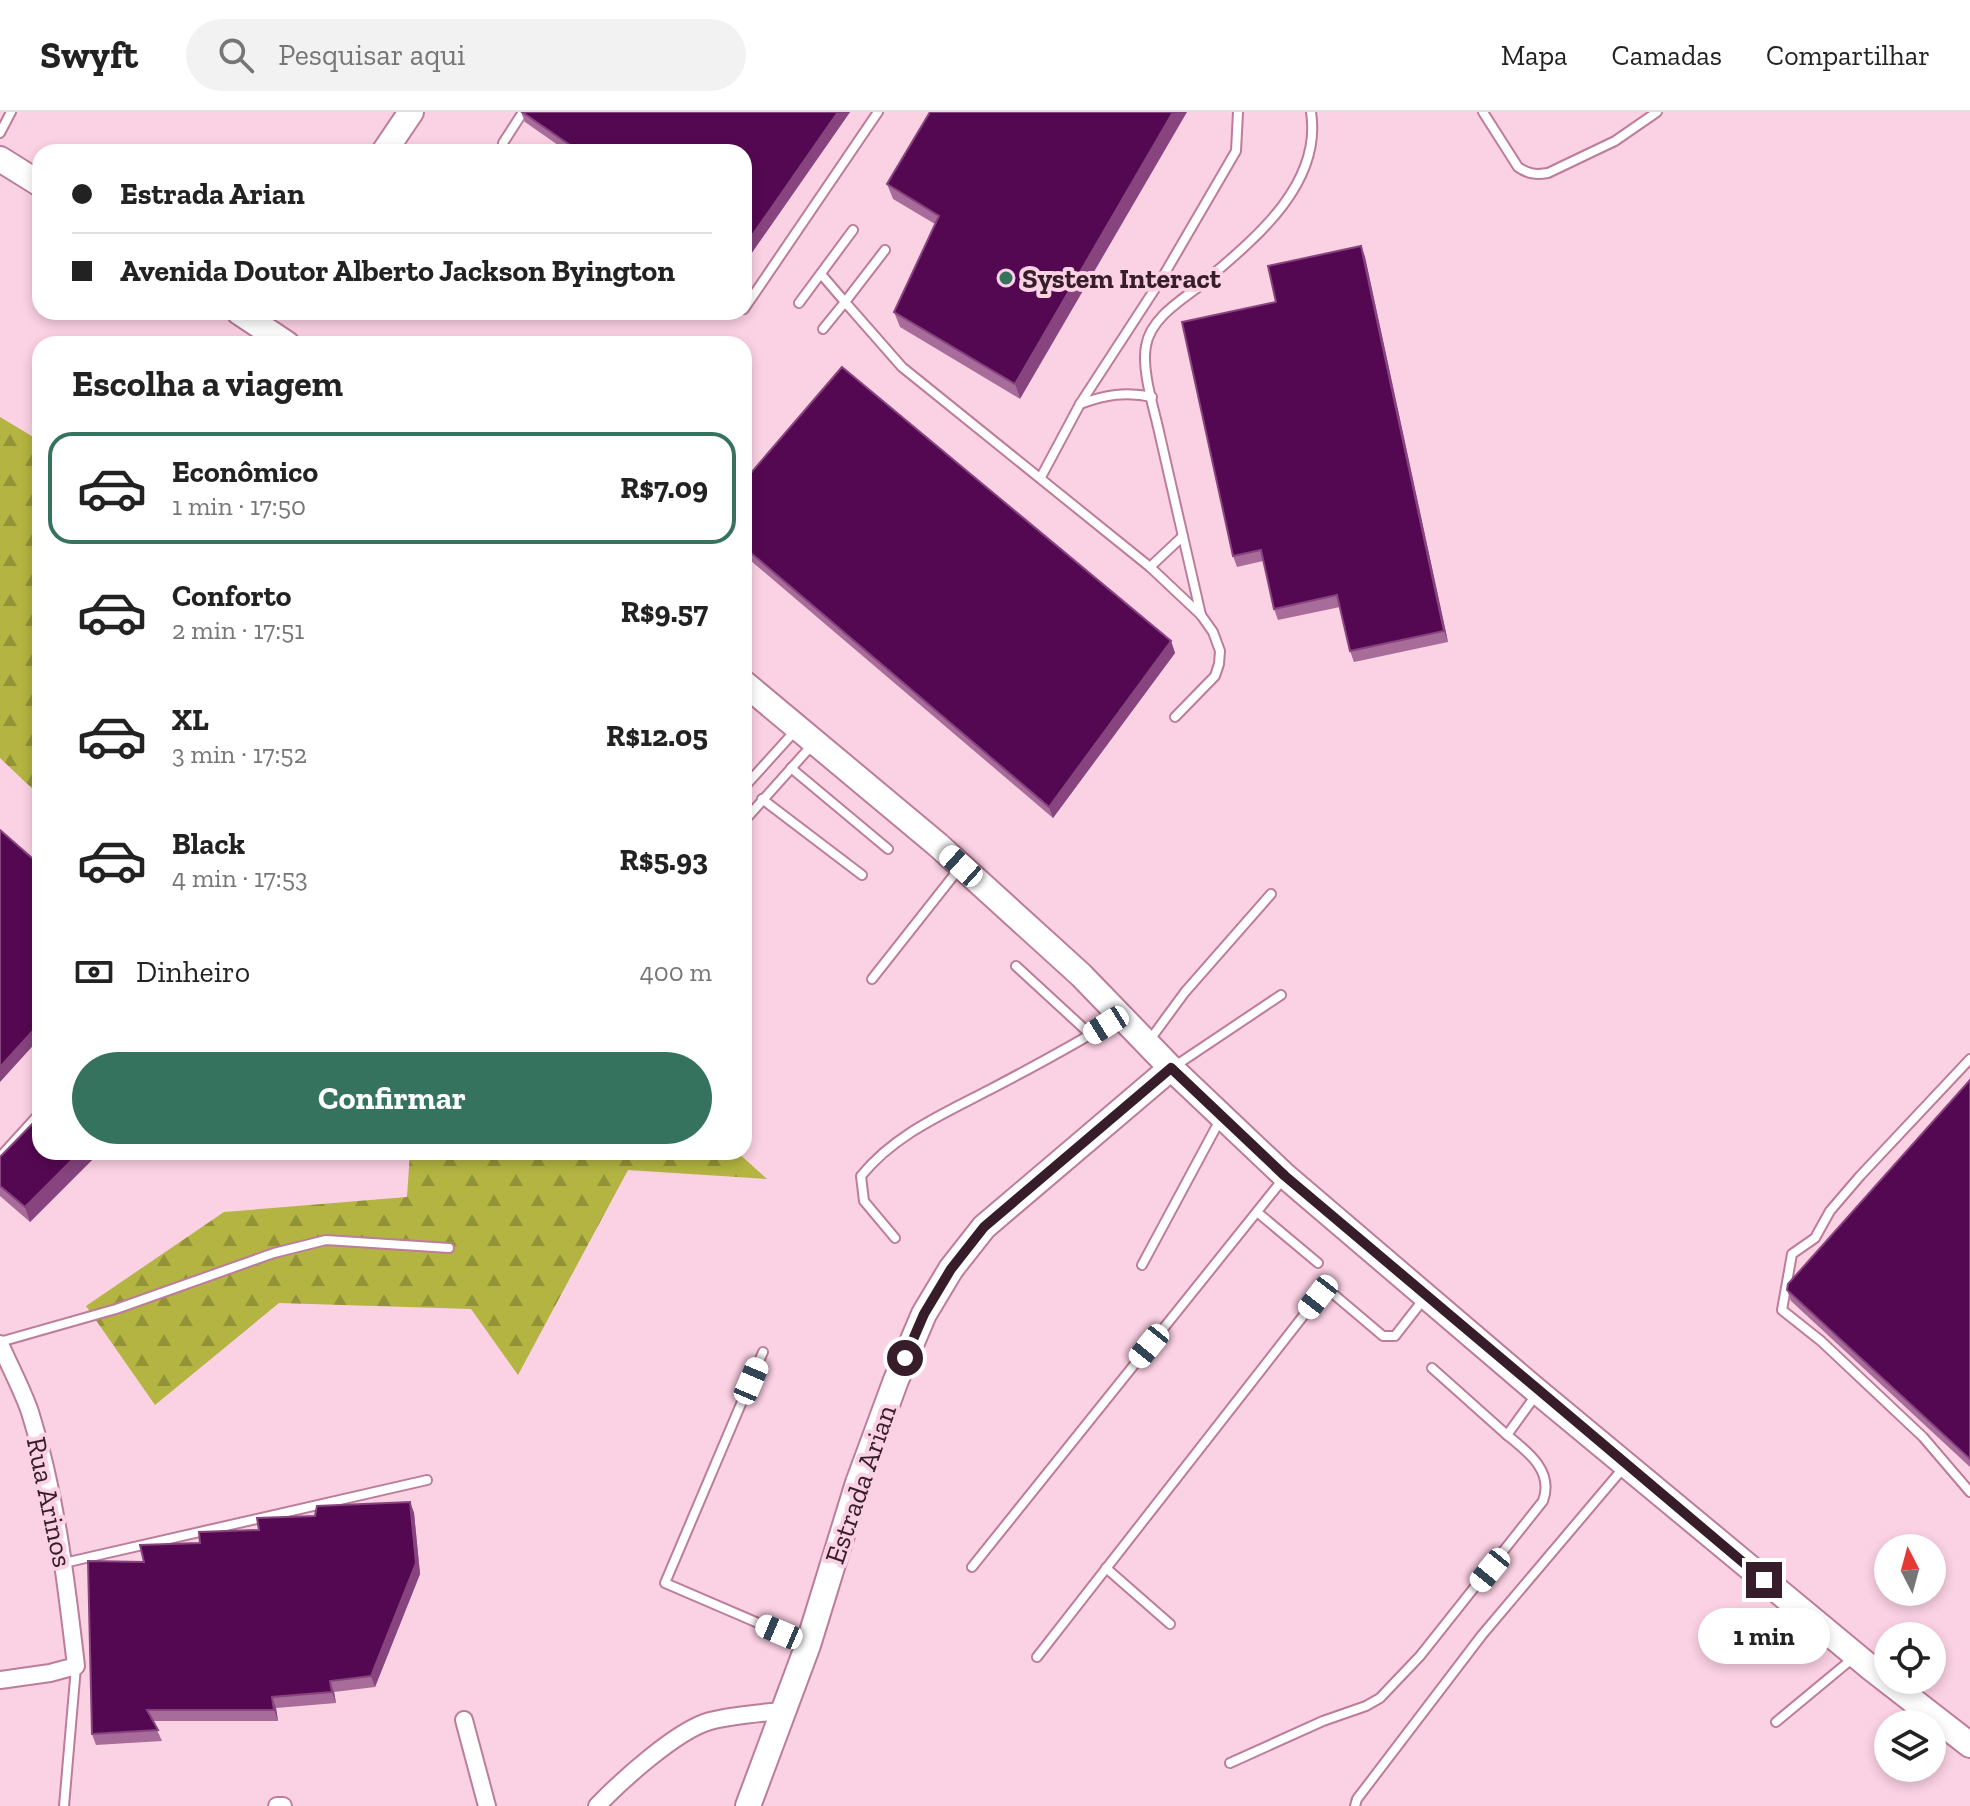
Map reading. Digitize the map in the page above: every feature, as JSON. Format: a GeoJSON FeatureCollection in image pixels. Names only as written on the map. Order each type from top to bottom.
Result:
{"type":"FeatureCollection","features":[{"type":"Feature","properties":{"kind":"main road"},"geometry":{"type":"LineString","coordinates":[[389,144],[411,112]]}},
{"type":"Feature","properties":{"kind":"main road"},"geometry":{"type":"LineString","coordinates":[[0,159],[32,179]]}},
{"type":"Feature","properties":{"kind":"main road"},"geometry":{"type":"LineString","coordinates":[[251,320],[275,336]]}},
{"type":"Feature","properties":{"kind":"main road"},"geometry":{"type":"LineString","coordinates":[[752,689],[961,866],[1081,975],[1171,1068],[1285,1176],[1538,1392],[1856,1656],[1970,1745]]}},
{"type":"Feature","properties":{"kind":"main road","name":"Estrada Arian"},"geometry":{"type":"LineString","coordinates":[[748,1806],[808,1645],[858,1483],[924,1314],[951,1269],[984,1227],[1171,1068]]}},
{"type":"Feature","properties":{"kind":"street","name":"Rua Arinos"},"geometry":{"type":"LineString","coordinates":[[0,1343],[29,1409],[46,1471],[64,1563],[76,1666]]}},
{"type":"Feature","properties":{"kind":"street"},"geometry":{"type":"LineString","coordinates":[[0,1680],[76,1666]]}},
{"type":"Feature","properties":{"kind":"street"},"geometry":{"type":"LineString","coordinates":[[597,1806],[648,1760],[708,1722],[783,1711]]}},
{"type":"Feature","properties":{"kind":"street"},"geometry":{"type":"LineString","coordinates":[[464,1720],[487,1806]]}},
{"type":"Feature","properties":{"kind":"street"},"geometry":{"type":"LineString","coordinates":[[277,1806],[283,1806]]}},
{"type":"Feature","properties":{"kind":"lane"},"geometry":{"type":"LineString","coordinates":[[0,133],[11,112]]}},
{"type":"Feature","properties":{"kind":"lane"},"geometry":{"type":"LineString","coordinates":[[503,144],[523,112]]}},
{"type":"Feature","properties":{"kind":"lane"},"geometry":{"type":"LineString","coordinates":[[752,297],[878,112]]}},
{"type":"Feature","properties":{"kind":"lane"},"geometry":{"type":"LineString","coordinates":[[1041,477],[1080,404],[1162,278],[1236,151],[1238,112]]}},
{"type":"Feature","properties":{"kind":"lane"},"geometry":{"type":"LineString","coordinates":[[1201,615],[1152,397],[1145,356],[1146,343],[1153,327],[1171,307],[1247,245],[1289,197],[1308,164],[1312,145],[1311,112]]}},
{"type":"Feature","properties":{"kind":"lane"},"geometry":{"type":"LineString","coordinates":[[1483,112],[1518,167],[1537,175],[1548,173],[1615,141],[1657,112]]}},
{"type":"Feature","properties":{"kind":"lane"},"geometry":{"type":"LineString","coordinates":[[799,303],[853,230]]}},
{"type":"Feature","properties":{"kind":"lane"},"geometry":{"type":"LineString","coordinates":[[823,329],[885,250]]}},
{"type":"Feature","properties":{"kind":"lane"},"geometry":{"type":"LineString","coordinates":[[821,274],[902,367],[1150,567],[1201,615],[1213,632],[1220,651],[1219,664],[1215,676],[1175,717]]}},
{"type":"Feature","properties":{"kind":"lane"},"geometry":{"type":"LineString","coordinates":[[1162,278],[1197,288]]}},
{"type":"Feature","properties":{"kind":"lane"},"geometry":{"type":"LineString","coordinates":[[1080,404],[1118,394],[1134,393],[1152,397]]}},
{"type":"Feature","properties":{"kind":"lane"},"geometry":{"type":"LineString","coordinates":[[1150,567],[1183,536]]}},
{"type":"Feature","properties":{"kind":"lane"},"geometry":{"type":"LineString","coordinates":[[752,811],[791,768],[807,734]]}},
{"type":"Feature","properties":{"kind":"lane"},"geometry":{"type":"LineString","coordinates":[[752,780],[807,734]]}},
{"type":"Feature","properties":{"kind":"lane"},"geometry":{"type":"LineString","coordinates":[[791,768],[888,849]]}},
{"type":"Feature","properties":{"kind":"lane"},"geometry":{"type":"LineString","coordinates":[[762,799],[862,875]]}},
{"type":"Feature","properties":{"kind":"lane"},"geometry":{"type":"LineString","coordinates":[[872,979],[961,866]]}},
{"type":"Feature","properties":{"kind":"lane"},"geometry":{"type":"LineString","coordinates":[[1147,1044],[1185,992],[1271,894]]}},
{"type":"Feature","properties":{"kind":"lane"},"geometry":{"type":"LineString","coordinates":[[1016,966],[1091,1035]]}},
{"type":"Feature","properties":{"kind":"lane"},"geometry":{"type":"LineString","coordinates":[[1171,1068],[1281,995]]}},
{"type":"Feature","properties":{"kind":"lane"},"geometry":{"type":"LineString","coordinates":[[895,1238],[864,1201],[861,1176],[877,1156],[918,1128],[1121,1016]]}},
{"type":"Feature","properties":{"kind":"lane"},"geometry":{"type":"LineString","coordinates":[[1970,1059],[1860,1176],[1830,1211],[1815,1238],[1792,1254],[1782,1310],[1821,1341],[1923,1437],[1970,1492]]}},
{"type":"Feature","properties":{"kind":"lane"},"geometry":{"type":"LineString","coordinates":[[1142,1265],[1222,1115]]}},
{"type":"Feature","properties":{"kind":"lane"},"geometry":{"type":"LineString","coordinates":[[0,1157],[32,1122]]}},
{"type":"Feature","properties":{"kind":"lane"},"geometry":{"type":"LineString","coordinates":[[972,1567],[1285,1176]]}},
{"type":"Feature","properties":{"kind":"lane"},"geometry":{"type":"LineString","coordinates":[[1257,1212],[1318,1263]]}},
{"type":"Feature","properties":{"kind":"lane"},"geometry":{"type":"LineString","coordinates":[[0,1343],[116,1309],[274,1253],[326,1240],[449,1248]]}},
{"type":"Feature","properties":{"kind":"lane"},"geometry":{"type":"LineString","coordinates":[[1037,1657],[1318,1297],[1331,1292],[1383,1336],[1389,1337],[1395,1336],[1426,1296]]}},
{"type":"Feature","properties":{"kind":"lane"},"geometry":{"type":"LineString","coordinates":[[763,1352],[665,1583],[808,1645]]}},
{"type":"Feature","properties":{"kind":"lane"},"geometry":{"type":"LineString","coordinates":[[1230,1763],[1380,1698],[1420,1656],[1543,1501],[1547,1491],[1540,1467],[1532,1456],[1432,1368]]}},
{"type":"Feature","properties":{"kind":"lane"},"geometry":{"type":"LineString","coordinates":[[1507,1435],[1538,1392]]}},
{"type":"Feature","properties":{"kind":"lane"},"geometry":{"type":"LineString","coordinates":[[1355,1806],[1357,1799],[1482,1635],[1626,1465]]}},
{"type":"Feature","properties":{"kind":"lane"},"geometry":{"type":"LineString","coordinates":[[64,1563],[427,1480]]}},
{"type":"Feature","properties":{"kind":"lane"},"geometry":{"type":"LineString","coordinates":[[1106,1568],[1170,1624]]}},
{"type":"Feature","properties":{"kind":"lane"},"geometry":{"type":"LineString","coordinates":[[1776,1722],[1856,1656]]}},
{"type":"Feature","properties":{"kind":"lane"},"geometry":{"type":"LineString","coordinates":[[64,1806],[76,1666]]}},
{"type":"Feature","properties":{"kind":"green space"},"geometry":{"type":"Polygon","coordinates":[[[0,417],[32,436],[32,788],[0,758],[0,417]]]}},
{"type":"Feature","properties":{"kind":"green space"},"geometry":{"type":"Polygon","coordinates":[[[409,1160],[746,1160],[767,1179],[628,1170],[518,1375],[471,1309],[279,1303],[155,1405],[86,1306],[224,1212],[407,1197],[409,1160]]]}},
{"type":"Feature","properties":{"kind":"building"},"geometry":{"type":"Polygon","coordinates":[[[522,112],[838,112],[752,236],[752,144],[568,144],[522,112]]]}},
{"type":"Feature","properties":{"kind":"building","name":"System Interact"},"geometry":{"type":"Polygon","coordinates":[[[930,112],[1173,112],[1015,384],[894,312],[939,216],[887,184],[930,112]]]}},
{"type":"Feature","properties":{"kind":"building"},"geometry":{"type":"Polygon","coordinates":[[[1361,246],[1444,631],[1350,651],[1337,595],[1274,609],[1261,550],[1233,556],[1182,322],[1276,302],[1268,266],[1361,246]]]}},
{"type":"Feature","properties":{"kind":"building"},"geometry":{"type":"Polygon","coordinates":[[[842,367],[1171,641],[1049,807],[752,554],[752,472],[842,367]]]}},
{"type":"Feature","properties":{"kind":"building"},"geometry":{"type":"Polygon","coordinates":[[[0,830],[32,858],[32,1032],[0,1067],[0,830]]]}},
{"type":"Feature","properties":{"kind":"building"},"geometry":{"type":"Polygon","coordinates":[[[1970,1080],[1970,1459],[1787,1290],[1788,1284],[1970,1080]]]}},
{"type":"Feature","properties":{"kind":"building"},"geometry":{"type":"Polygon","coordinates":[[[32,1124],[32,1160],[72,1160],[25,1207],[0,1186],[0,1157],[32,1124]]]}},
{"type":"Feature","properties":{"kind":"building"},"geometry":{"type":"Polygon","coordinates":[[[410,1502],[416,1563],[371,1676],[330,1681],[332,1692],[272,1697],[274,1710],[147,1710],[158,1730],[92,1734],[88,1561],[144,1562],[140,1545],[200,1543],[199,1532],[259,1530],[257,1518],[315,1516],[317,1506],[410,1502]]]}},
{"type":"Feature","properties":{"kind":"place","name":"System Interact"},"geometry":{"type":"Point","coordinates":[1006,278]}},
{"type":"Feature","properties":{"kind":"route"},"geometry":{"type":"LineString","coordinates":[[905,1358],[924,1314],[951,1269],[984,1227],[1171,1068],[1285,1176],[1764,1580]]}}]}
